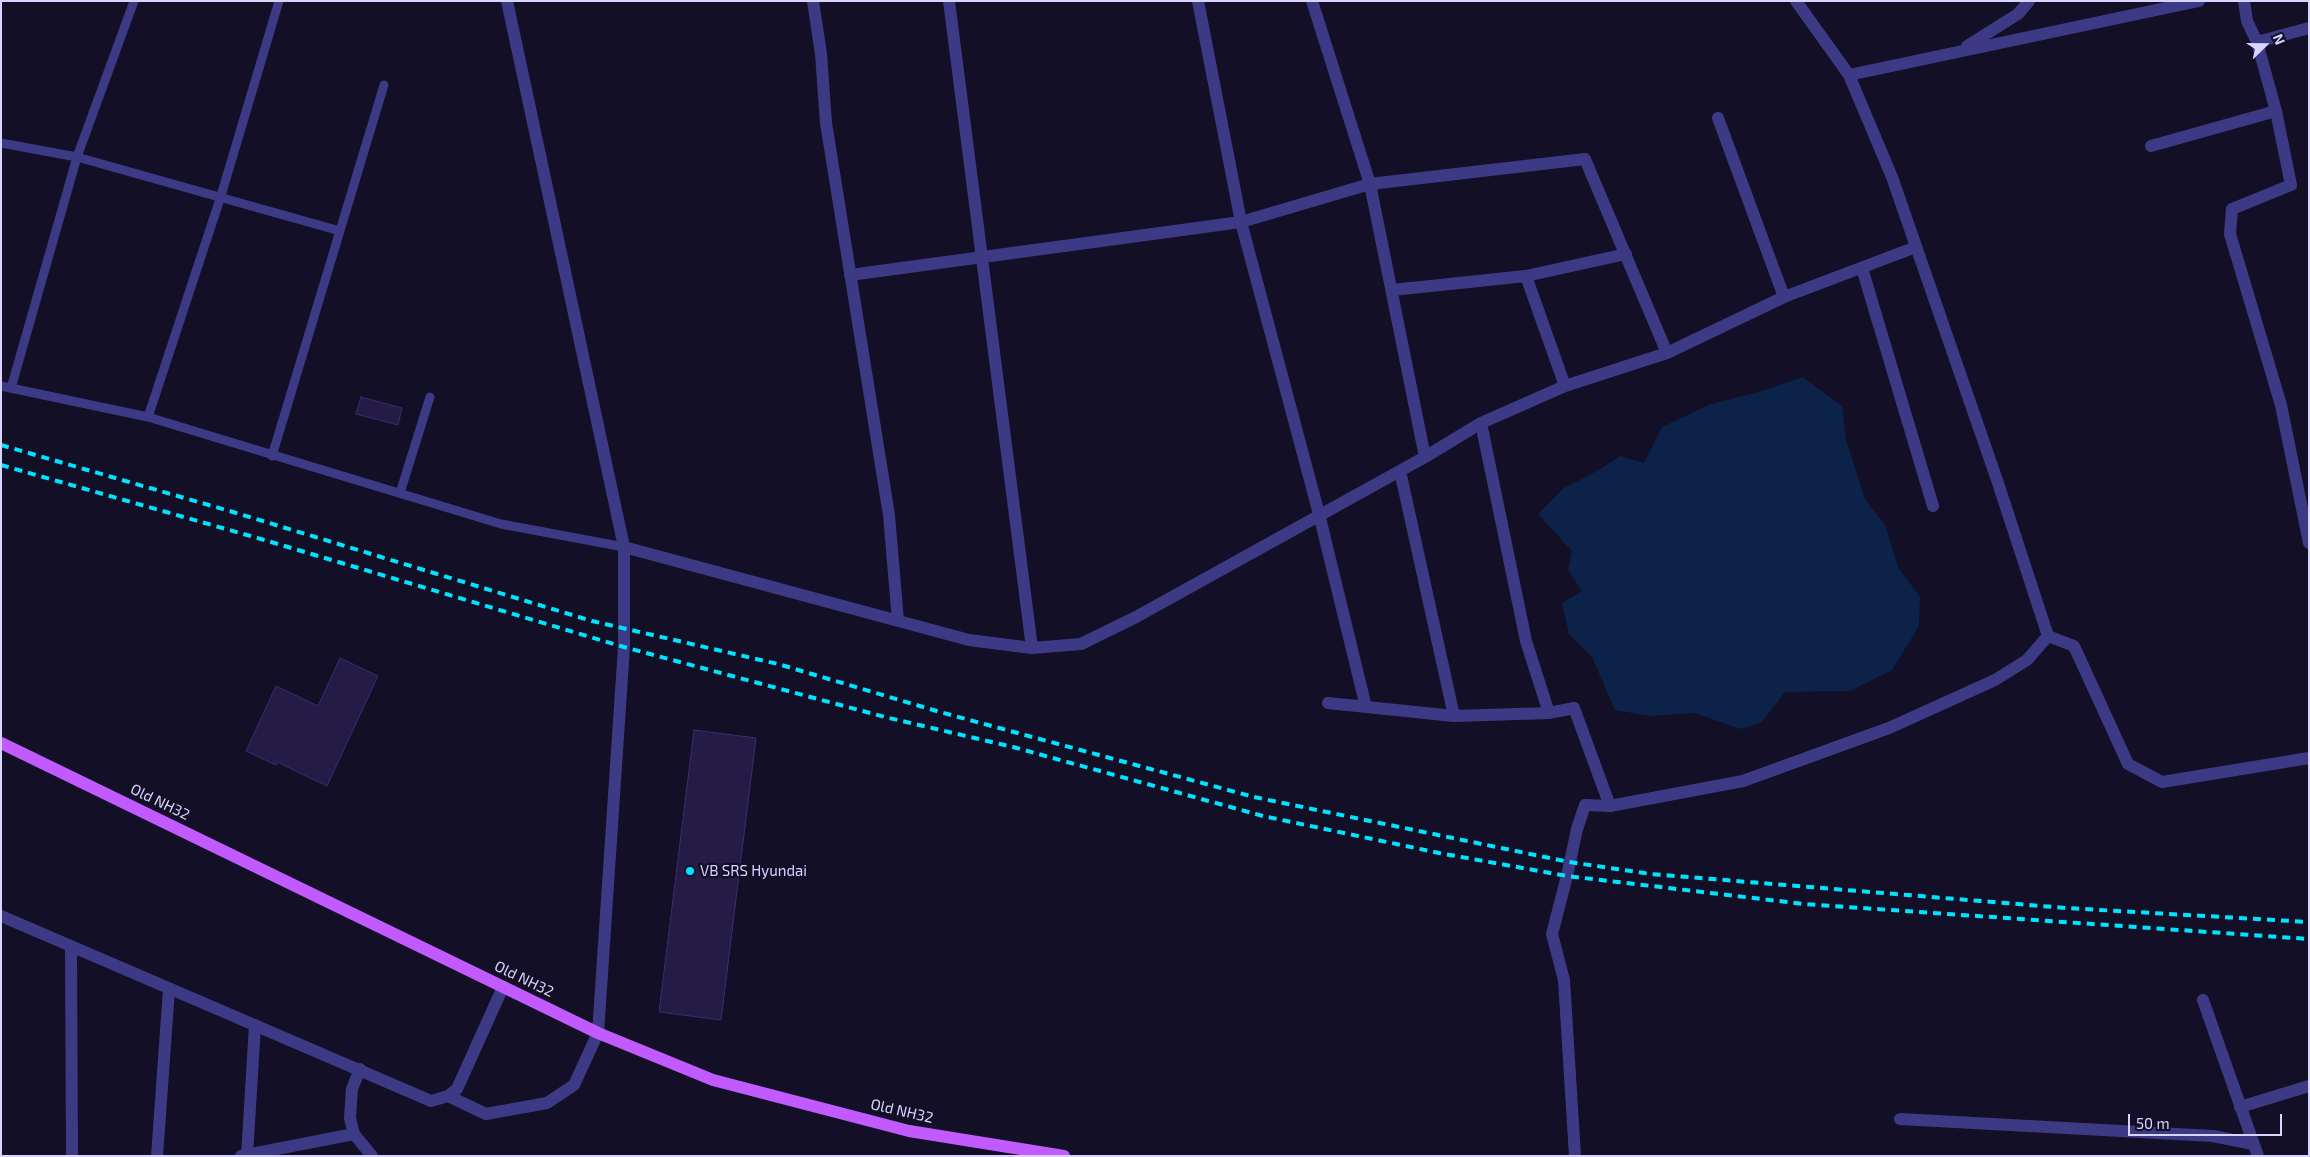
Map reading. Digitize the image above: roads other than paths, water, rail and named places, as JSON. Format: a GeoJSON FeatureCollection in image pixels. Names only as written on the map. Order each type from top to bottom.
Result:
{"type":"FeatureCollection","features":[{"type":"Feature","properties":{"kind":"main road","name":"Old NH32"},"geometry":{"type":"LineString","coordinates":[[1,743],[598,1033],[713,1080],[909,1131],[1020,1152],[1064,1156]]}},
{"type":"Feature","properties":{"kind":"street"},"geometry":{"type":"LineString","coordinates":[[448,1096],[486,1114],[547,1103],[574,1085],[598,1033],[624,647],[624,547],[507,1]]}},
{"type":"Feature","properties":{"kind":"street"},"geometry":{"type":"LineString","coordinates":[[813,1],[821,54],[826,123],[889,516],[898,621]]}},
{"type":"Feature","properties":{"kind":"street"},"geometry":{"type":"LineString","coordinates":[[949,1],[1032,648]]}},
{"type":"Feature","properties":{"kind":"street"},"geometry":{"type":"LineString","coordinates":[[1198,1],[1241,222],[1319,514],[1366,707]]}},
{"type":"Feature","properties":{"kind":"street"},"geometry":{"type":"LineString","coordinates":[[1312,1],[1370,184],[1425,457]]}},
{"type":"Feature","properties":{"kind":"street"},"geometry":{"type":"LineString","coordinates":[[1796,1],[1849,75],[1892,177],[1998,483],[2048,636]]}},
{"type":"Feature","properties":{"kind":"street"},"geometry":{"type":"LineString","coordinates":[[1958,52],[2018,14],[2030,1]]}},
{"type":"Feature","properties":{"kind":"street"},"geometry":{"type":"LineString","coordinates":[[1849,75],[2199,1]]}},
{"type":"Feature","properties":{"kind":"street"},"geometry":{"type":"LineString","coordinates":[[2244,1],[2247,21],[2257,42],[2276,111],[2292,185],[2232,209],[2230,234],[2281,405],[2309,544]]}},
{"type":"Feature","properties":{"kind":"street"},"geometry":{"type":"LineString","coordinates":[[2257,42],[2309,28]]}},
{"type":"Feature","properties":{"kind":"street"},"geometry":{"type":"LineString","coordinates":[[2151,146],[2276,111]]}},
{"type":"Feature","properties":{"kind":"street"},"geometry":{"type":"LineString","coordinates":[[1718,118],[1784,297]]}},
{"type":"Feature","properties":{"kind":"street"},"geometry":{"type":"LineString","coordinates":[[850,275],[1241,222],[1370,184],[1585,159],[1668,353]]}},
{"type":"Feature","properties":{"kind":"street"},"geometry":{"type":"LineString","coordinates":[[624,547],[968,640],[1032,648],[1080,644],[1136,616],[1400,471],[1481,423],[1565,386],[1668,353],[1784,297],[1916,247]]}},
{"type":"Feature","properties":{"kind":"street"},"geometry":{"type":"LineString","coordinates":[[1392,290],[1526,276],[1626,254]]}},
{"type":"Feature","properties":{"kind":"street"},"geometry":{"type":"LineString","coordinates":[[1862,268],[1933,506]]}},
{"type":"Feature","properties":{"kind":"street"},"geometry":{"type":"LineString","coordinates":[[1526,276],[1565,386]]}},
{"type":"Feature","properties":{"kind":"street"},"geometry":{"type":"LineString","coordinates":[[1481,423],[1526,641],[1549,713]]}},
{"type":"Feature","properties":{"kind":"street"},"geometry":{"type":"LineString","coordinates":[[1400,471],[1454,716]]}},
{"type":"Feature","properties":{"kind":"street"},"geometry":{"type":"LineString","coordinates":[[2048,636],[2074,646],[2128,764],[2162,782],[2309,758]]}},
{"type":"Feature","properties":{"kind":"street"},"geometry":{"type":"LineString","coordinates":[[1575,1156],[1564,980],[1552,934],[1568,876],[1577,829],[1585,805],[1610,806],[1743,781],[1889,728],[1995,680],[2027,660],[2048,636]]}},
{"type":"Feature","properties":{"kind":"street"},"geometry":{"type":"LineString","coordinates":[[1328,703],[1454,716],[1549,713],[1574,708],[1610,806]]}},
{"type":"Feature","properties":{"kind":"street"},"geometry":{"type":"LineString","coordinates":[[1,916],[169,989],[360,1068],[431,1101],[448,1096],[457,1088],[503,987]]}},
{"type":"Feature","properties":{"kind":"street"},"geometry":{"type":"LineString","coordinates":[[72,947],[72,1156]]}},
{"type":"Feature","properties":{"kind":"street"},"geometry":{"type":"LineString","coordinates":[[156,1156],[169,989]]}},
{"type":"Feature","properties":{"kind":"street"},"geometry":{"type":"LineString","coordinates":[[2202,1000],[2256,1150]]}},
{"type":"Feature","properties":{"kind":"street"},"geometry":{"type":"LineString","coordinates":[[255,1025],[245,1155],[354,1134]]}},
{"type":"Feature","properties":{"kind":"street"},"geometry":{"type":"LineString","coordinates":[[360,1068],[352,1089],[350,1118],[354,1134],[372,1156]]}},
{"type":"Feature","properties":{"kind":"street"},"geometry":{"type":"LineString","coordinates":[[2240,1107],[2309,1086]]}},
{"type":"Feature","properties":{"kind":"street"},"geometry":{"type":"LineString","coordinates":[[1900,1119],[2213,1136],[2256,1150]]}},
{"type":"Feature","properties":{"kind":"lane"},"geometry":{"type":"LineString","coordinates":[[11,388],[77,157],[134,1]]}},
{"type":"Feature","properties":{"kind":"lane"},"geometry":{"type":"LineString","coordinates":[[148,417],[220,199],[279,1]]}},
{"type":"Feature","properties":{"kind":"lane"},"geometry":{"type":"LineString","coordinates":[[272,456],[384,85]]}},
{"type":"Feature","properties":{"kind":"lane"},"geometry":{"type":"LineString","coordinates":[[1,143],[77,157],[220,199],[340,231]]}},
{"type":"Feature","properties":{"kind":"lane"},"geometry":{"type":"LineString","coordinates":[[1,386],[148,417],[501,524],[624,547]]}},
{"type":"Feature","properties":{"kind":"lane"},"geometry":{"type":"LineString","coordinates":[[400,493],[430,397]]}},
{"type":"Feature","properties":{"kind":"water"},"geometry":{"type":"Polygon","coordinates":[[[1803,377],[1842,406],[1846,439],[1865,499],[1886,527],[1898,567],[1920,597],[1919,626],[1892,670],[1850,691],[1785,692],[1761,723],[1740,729],[1695,713],[1650,716],[1615,710],[1592,657],[1569,634],[1562,603],[1582,591],[1568,570],[1572,551],[1538,514],[1564,488],[1599,470],[1620,456],[1644,463],[1662,427],[1711,404],[1762,391],[1803,377]]]}},
{"type":"Feature","properties":{"kind":"railway"},"geometry":{"type":"LineString","coordinates":[[1,445],[233,512],[592,621],[778,664],[940,712],[1254,797],[1569,862],[1651,874],[2066,908],[2309,922]]}},
{"type":"Feature","properties":{"kind":"railway"},"geometry":{"type":"LineString","coordinates":[[1,465],[261,539],[624,647],[885,717],[1013,747],[1263,816],[1439,853],[1567,876],[1804,904],[2309,939]]}},
{"type":"Feature","properties":{"kind":"place","name":"VB SRS Hyundai"},"geometry":{"type":"Point","coordinates":[690,871]}}]}
